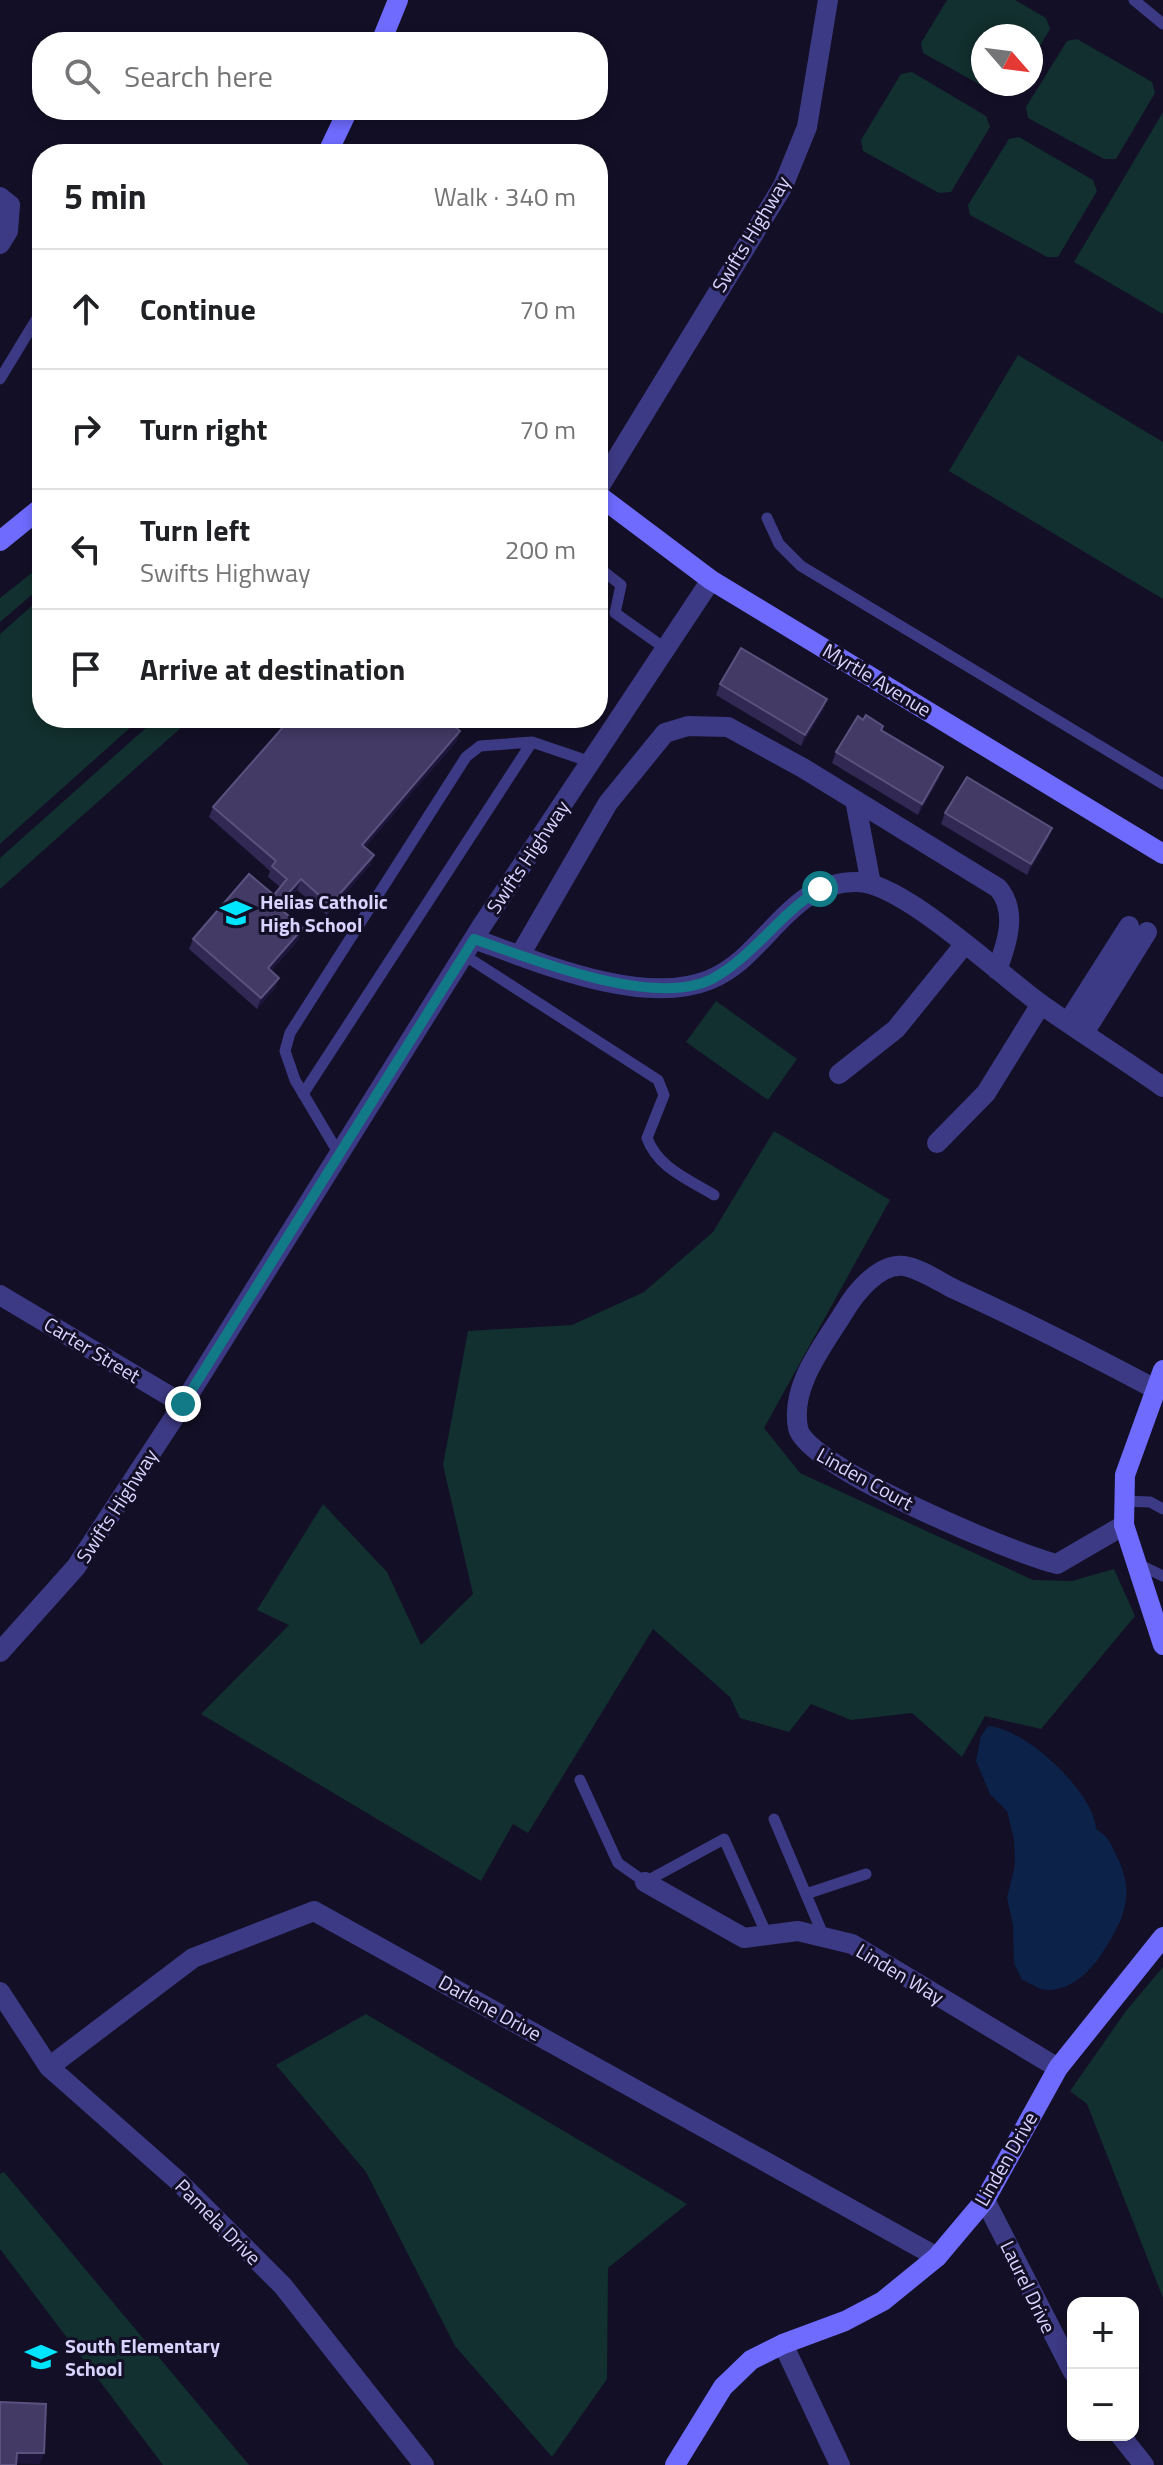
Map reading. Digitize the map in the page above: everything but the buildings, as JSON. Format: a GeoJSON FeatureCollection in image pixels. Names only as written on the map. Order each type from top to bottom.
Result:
{"type":"FeatureCollection","features":[{"type":"Feature","properties":{"kind":"street"},"geometry":{"type":"LineString","coordinates":[[385,32],[398,0]]}},
{"type":"Feature","properties":{"kind":"street","name":"Swifts Highway"},"geometry":{"type":"LineString","coordinates":[[608,473],[783,186],[807,127],[828,0]]}},
{"type":"Feature","properties":{"kind":"street"},"geometry":{"type":"LineString","coordinates":[[332,144],[343,120]]}},
{"type":"Feature","properties":{"kind":"street"},"geometry":{"type":"LineString","coordinates":[[0,197],[10,205],[8,231],[0,244]]}},
{"type":"Feature","properties":{"kind":"street","name":"Myrtle Avenue"},"geometry":{"type":"LineString","coordinates":[[608,503],[711,580],[1163,854]]}},
{"type":"Feature","properties":{"kind":"street"},"geometry":{"type":"LineString","coordinates":[[0,541],[32,515]]}},
{"type":"Feature","properties":{"kind":"street","name":"Swifts Highway"},"geometry":{"type":"LineString","coordinates":[[0,1652],[76,1567],[183,1404],[469,947],[711,580]]}},
{"type":"Feature","properties":{"kind":"street"},"geometry":{"type":"LineString","coordinates":[[520,955],[608,803],[665,733],[688,726],[728,727],[998,888],[1008,898],[1010,915],[1005,948],[997,970]]}},
{"type":"Feature","properties":{"kind":"street"},"geometry":{"type":"LineString","coordinates":[[855,800],[871,884]]}},
{"type":"Feature","properties":{"kind":"street"},"geometry":{"type":"LineString","coordinates":[[469,947],[520,955],[561,970],[629,985],[671,988],[710,980],[743,957],[792,906],[820,889],[856,882],[871,884],[904,899],[1041,1004],[1163,1087]]}},
{"type":"Feature","properties":{"kind":"street"},"geometry":{"type":"LineString","coordinates":[[1076,1027],[1138,929]]}},
{"type":"Feature","properties":{"kind":"street"},"geometry":{"type":"LineString","coordinates":[[839,1074],[896,1029],[964,945]]}},
{"type":"Feature","properties":{"kind":"street"},"geometry":{"type":"LineString","coordinates":[[937,1143],[986,1093],[1041,1004]]}},
{"type":"Feature","properties":{"kind":"street","name":"Linden Court"},"geometry":{"type":"LineString","coordinates":[[1124,1525],[1057,1564],[1025,1557],[916,1508],[812,1450],[798,1432],[795,1406],[807,1373],[850,1303],[879,1272],[904,1266],[1030,1324],[1155,1389]]}},
{"type":"Feature","properties":{"kind":"street","name":"Carter Street"},"geometry":{"type":"LineString","coordinates":[[0,1295],[183,1404]]}},
{"type":"Feature","properties":{"kind":"street"},"geometry":{"type":"LineString","coordinates":[[1163,1370],[1125,1475],[1124,1501],[1124,1525],[1163,1645]]}},
{"type":"Feature","properties":{"kind":"street","name":"Linden Way"},"geometry":{"type":"LineString","coordinates":[[645,1882],[744,1938],[798,1931],[852,1944],[1058,2068]]}},
{"type":"Feature","properties":{"kind":"street","name":"Darlene Drive"},"geometry":{"type":"LineString","coordinates":[[49,2067],[193,1958],[314,1911],[937,2257]]}},
{"type":"Feature","properties":{"kind":"street","name":"Linden Drive"},"geometry":{"type":"LineString","coordinates":[[675,2465],[723,2387],[751,2360],[783,2344],[845,2321],[883,2301],[937,2257],[985,2200],[1058,2068],[1163,1937]]}},
{"type":"Feature","properties":{"kind":"street","name":"Pamela Drive"},"geometry":{"type":"LineString","coordinates":[[0,1992],[49,2067],[177,2180],[283,2286],[424,2465]]}},
{"type":"Feature","properties":{"kind":"street","name":"Laurel Drive"},"geometry":{"type":"LineString","coordinates":[[985,2200],[1071,2369]]}},
{"type":"Feature","properties":{"kind":"street"},"geometry":{"type":"LineString","coordinates":[[783,2344],[840,2465]]}},
{"type":"Feature","properties":{"kind":"street"},"geometry":{"type":"LineString","coordinates":[[1125,2441],[1144,2465]]}},
{"type":"Feature","properties":{"kind":"lane"},"geometry":{"type":"LineString","coordinates":[[1134,0],[1163,24]]}},
{"type":"Feature","properties":{"kind":"lane"},"geometry":{"type":"LineString","coordinates":[[0,379],[32,326]]}},
{"type":"Feature","properties":{"kind":"lane"},"geometry":{"type":"LineString","coordinates":[[767,518],[779,544],[801,566],[1163,784]]}},
{"type":"Feature","properties":{"kind":"lane"},"geometry":{"type":"LineString","coordinates":[[608,575],[621,585],[615,613],[666,649]]}},
{"type":"Feature","properties":{"kind":"lane"},"geometry":{"type":"LineString","coordinates":[[339,1154],[303,1094],[285,1051],[290,1033],[466,757],[480,746],[532,742],[591,762]]}},
{"type":"Feature","properties":{"kind":"lane"},"geometry":{"type":"LineString","coordinates":[[303,1094],[532,742]]}},
{"type":"Feature","properties":{"kind":"lane"},"geometry":{"type":"LineString","coordinates":[[469,947],[658,1080],[664,1095],[647,1138],[653,1153],[667,1167],[714,1195]]}},
{"type":"Feature","properties":{"kind":"lane"},"geometry":{"type":"LineString","coordinates":[[1124,1501],[1150,1502],[1163,1509]]}},
{"type":"Feature","properties":{"kind":"lane"},"geometry":{"type":"LineString","coordinates":[[1136,1563],[1163,1576]]}},
{"type":"Feature","properties":{"kind":"lane"},"geometry":{"type":"LineString","coordinates":[[580,1780],[618,1863],[645,1882],[724,1839],[767,1935]]}},
{"type":"Feature","properties":{"kind":"lane"},"geometry":{"type":"LineString","coordinates":[[774,1819],[824,1937]]}},
{"type":"Feature","properties":{"kind":"lane"},"geometry":{"type":"LineString","coordinates":[[806,1894],[866,1874]]}},
{"type":"Feature","properties":{"kind":"green space"},"geometry":{"type":"Polygon","coordinates":[[[947,0],[1015,0],[1046,18],[1050,29],[1043,41],[1043,24],[971,24],[971,80],[923,53],[921,43],[947,0]]]}},
{"type":"Feature","properties":{"kind":"green space"},"geometry":{"type":"Polygon","coordinates":[[[1077,39],[1152,82],[1155,93],[1116,159],[1104,159],[1028,118],[1026,107],[1033,96],[1043,96],[1043,80],[1067,41],[1077,39]]]}},
{"type":"Feature","properties":{"kind":"green space"},"geometry":{"type":"Polygon","coordinates":[[[912,72],[986,116],[990,127],[951,192],[939,193],[863,151],[861,140],[901,74],[912,72]]]}},
{"type":"Feature","properties":{"kind":"green space"},"geometry":{"type":"Polygon","coordinates":[[[1163,112],[1163,314],[1074,262],[1163,112]]]}},
{"type":"Feature","properties":{"kind":"green space"},"geometry":{"type":"Polygon","coordinates":[[[1019,137],[1093,180],[1097,191],[1058,257],[1047,257],[970,215],[968,205],[1009,139],[1019,137]]]}},
{"type":"Feature","properties":{"kind":"green space"},"geometry":{"type":"Polygon","coordinates":[[[1018,355],[1163,442],[1163,599],[949,471],[1018,355]]]}},
{"type":"Feature","properties":{"kind":"green space"},"geometry":{"type":"Polygon","coordinates":[[[32,573],[32,595],[0,622],[0,598],[32,573]]]}},
{"type":"Feature","properties":{"kind":"green space"},"geometry":{"type":"Polygon","coordinates":[[[32,606],[32,728],[130,728],[0,844],[0,634],[32,606]]]}},
{"type":"Feature","properties":{"kind":"green space"},"geometry":{"type":"Polygon","coordinates":[[[146,728],[181,728],[0,889],[0,858],[146,728]]]}},
{"type":"Feature","properties":{"kind":"green space"},"geometry":{"type":"Polygon","coordinates":[[[716,1001],[797,1059],[768,1100],[686,1042],[716,1001]]]}},
{"type":"Feature","properties":{"kind":"green space"},"geometry":{"type":"Polygon","coordinates":[[[774,1131],[890,1200],[764,1428],[800,1473],[1033,1580],[1072,1581],[1114,1569],[1135,1616],[1041,1729],[985,1716],[962,1757],[912,1713],[851,1720],[811,1704],[789,1732],[740,1718],[730,1697],[653,1629],[528,1833],[513,1824],[481,1881],[201,1714],[289,1625],[257,1610],[323,1504],[387,1572],[421,1645],[473,1594],[443,1465],[468,1331],[572,1325],[644,1292],[713,1232],[774,1131]]]}},
{"type":"Feature","properties":{"kind":"green space"},"geometry":{"type":"Polygon","coordinates":[[[1163,1967],[1163,2298],[1087,2104],[1070,2091],[1126,2011],[1163,1967]]]}},
{"type":"Feature","properties":{"kind":"green space"},"geometry":{"type":"Polygon","coordinates":[[[366,2014],[687,2204],[608,2268],[607,2379],[552,2457],[455,2346],[366,2172],[276,2065],[366,2014]]]}},
{"type":"Feature","properties":{"kind":"green space"},"geometry":{"type":"Polygon","coordinates":[[[4,2172],[249,2465],[163,2465],[0,2249],[0,2174],[4,2172]]]}},
{"type":"Feature","properties":{"kind":"water"},"geometry":{"type":"Polygon","coordinates":[[[988,1726],[1021,1738],[1056,1765],[1084,1798],[1096,1829],[1110,1841],[1123,1871],[1126,1896],[1121,1920],[1090,1968],[1062,1988],[1045,1990],[1022,1980],[1014,1963],[1013,1925],[1007,1898],[1015,1865],[1014,1839],[1007,1811],[990,1794],[976,1761],[981,1736],[988,1726]]]}},
{"type":"Feature","properties":{"kind":"place","name":"Helias Catholic High School"},"geometry":{"type":"Point","coordinates":[236,913]}},
{"type":"Feature","properties":{"kind":"place","name":"South Elementary School"},"geometry":{"type":"Point","coordinates":[41,2357]}},
{"type":"Feature","properties":{"kind":"route"},"geometry":{"type":"LineString","coordinates":[[183,1404],[474,939],[561,970],[629,985],[671,988],[710,980],[743,957],[792,906],[820,889]]}}]}
